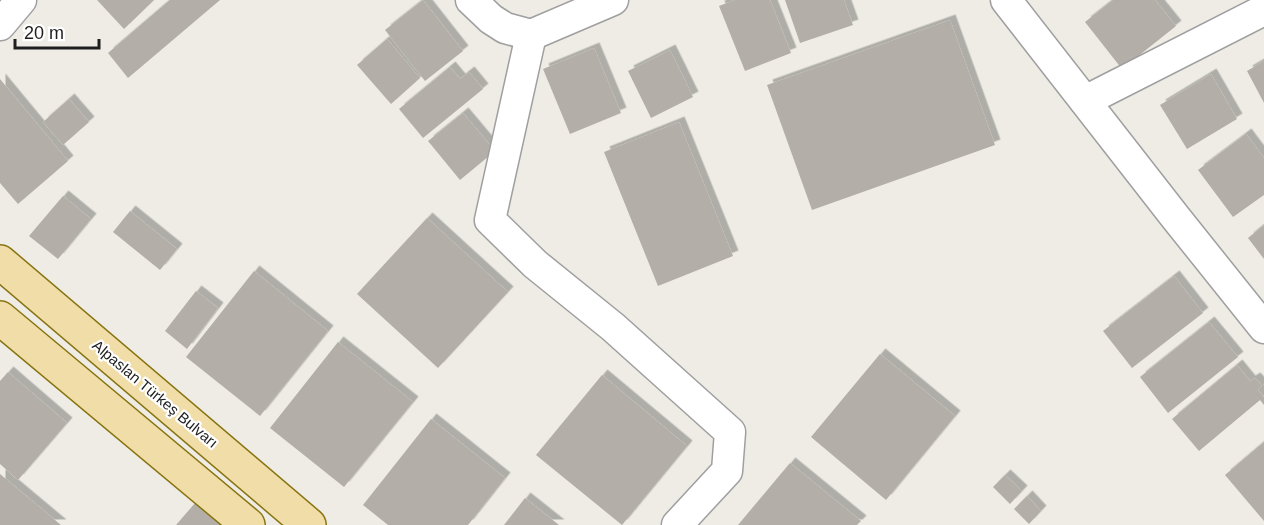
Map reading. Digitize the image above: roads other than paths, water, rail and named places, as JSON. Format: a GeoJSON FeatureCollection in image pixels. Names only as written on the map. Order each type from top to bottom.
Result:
{"type":"FeatureCollection","features":[{"type":"Feature","properties":{"kind":"main road","name":"Alpaslan Türkeş Bulvarı"},"geometry":{"type":"LineString","coordinates":[[0,262],[309,525]]}},
{"type":"Feature","properties":{"kind":"main road"},"geometry":{"type":"LineString","coordinates":[[0,318],[248,525]]}},
{"type":"Feature","properties":{"kind":"street"},"geometry":{"type":"LineString","coordinates":[[0,25],[21,0]]}},
{"type":"Feature","properties":{"kind":"street"},"geometry":{"type":"LineString","coordinates":[[471,0],[491,19],[505,28],[531,34],[613,0]]}},
{"type":"Feature","properties":{"kind":"street"},"geometry":{"type":"LineString","coordinates":[[1006,0],[1264,327]]}},
{"type":"Feature","properties":{"kind":"street"},"geometry":{"type":"LineString","coordinates":[[1085,101],[1264,10]]}},
{"type":"Feature","properties":{"kind":"street"},"geometry":{"type":"LineString","coordinates":[[531,34],[490,220],[535,264],[613,327],[730,432],[727,471],[677,525]]}}]}
